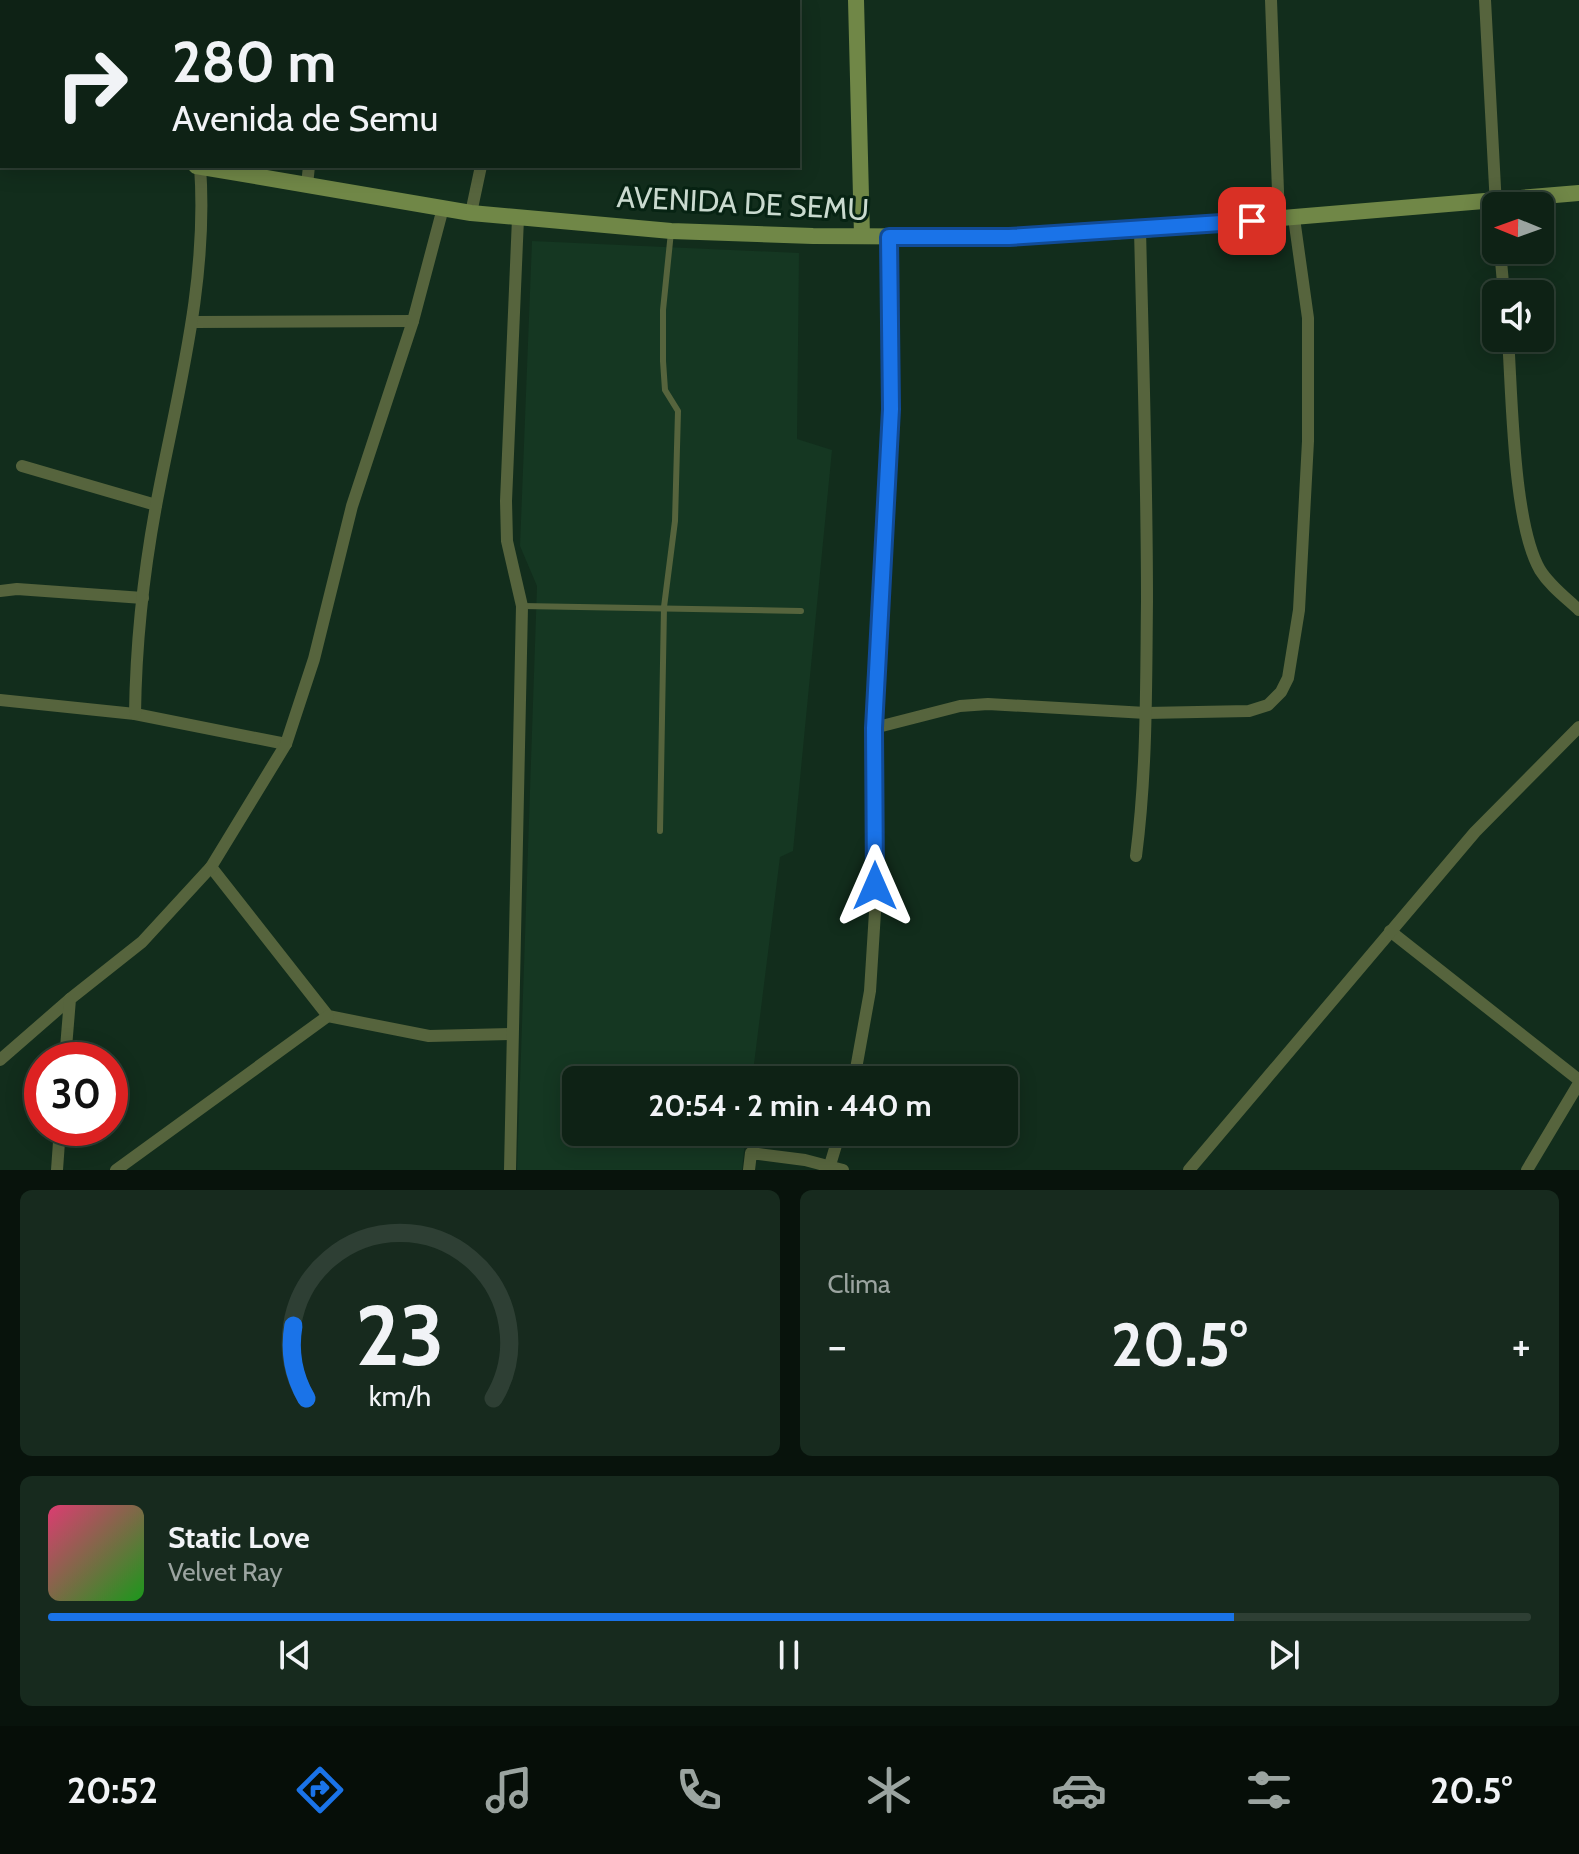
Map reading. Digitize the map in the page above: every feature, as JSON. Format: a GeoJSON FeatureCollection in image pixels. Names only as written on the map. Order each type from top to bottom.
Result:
{"type":"FeatureCollection","features":[{"type":"Feature","properties":{"kind":"main road"},"geometry":{"type":"LineString","coordinates":[[856,0],[862,236]]}},
{"type":"Feature","properties":{"kind":"main road","name":"AVENIDA DE SEMU"},"geometry":{"type":"LineString","coordinates":[[209,168],[471,213],[671,231],[1009,237],[1482,204]]}},
{"type":"Feature","properties":{"kind":"main road","name":"AVENIDA DE SEMU"},"geometry":{"type":"LineString","coordinates":[[1554,196],[1579,193]]}},
{"type":"Feature","properties":{"kind":"street"},"geometry":{"type":"LineString","coordinates":[[874,728],[960,706],[988,704],[1146,713],[1249,711],[1268,705],[1288,678],[1299,610],[1309,381],[1306,289],[1287,218],[1271,0]]}},
{"type":"Feature","properties":{"kind":"street"},"geometry":{"type":"LineString","coordinates":[[1485,0],[1495,192]]}},
{"type":"Feature","properties":{"kind":"street"},"geometry":{"type":"LineString","coordinates":[[135,714],[143,598],[156,505],[194,322],[203,198],[198,168]]}},
{"type":"Feature","properties":{"kind":"street"},"geometry":{"type":"LineString","coordinates":[[307,185],[309,168]]}},
{"type":"Feature","properties":{"kind":"street"},"geometry":{"type":"LineString","coordinates":[[471,213],[481,168]]}},
{"type":"Feature","properties":{"kind":"street"},"geometry":{"type":"LineString","coordinates":[[0,1060],[142,942],[211,867],[286,744],[314,659],[352,506],[413,321],[443,208]]}},
{"type":"Feature","properties":{"kind":"street"},"geometry":{"type":"LineString","coordinates":[[510,1170],[522,606],[507,541],[506,501],[518,218]]}},
{"type":"Feature","properties":{"kind":"street"},"geometry":{"type":"LineString","coordinates":[[1136,856],[1145,783],[1146,713],[1147,467],[1140,230]]}},
{"type":"Feature","properties":{"kind":"street"},"geometry":{"type":"LineString","coordinates":[[857,1066],[868,1005],[873,944],[874,728],[891,409],[889,237]]}},
{"type":"Feature","properties":{"kind":"street"},"geometry":{"type":"LineString","coordinates":[[194,322],[413,321]]}},
{"type":"Feature","properties":{"kind":"street"},"geometry":{"type":"LineString","coordinates":[[1509,352],[1528,538],[1540,570],[1552,586],[1579,610]]}},
{"type":"Feature","properties":{"kind":"street"},"geometry":{"type":"LineString","coordinates":[[22,466],[156,505]]}},
{"type":"Feature","properties":{"kind":"street"},"geometry":{"type":"LineString","coordinates":[[0,591],[143,598]]}},
{"type":"Feature","properties":{"kind":"street"},"geometry":{"type":"LineString","coordinates":[[0,700],[135,714],[286,744]]}},
{"type":"Feature","properties":{"kind":"street"},"geometry":{"type":"LineString","coordinates":[[1189,1170],[1475,832],[1579,727]]}},
{"type":"Feature","properties":{"kind":"street"},"geometry":{"type":"LineString","coordinates":[[211,867],[328,1016],[373,1028],[429,1036],[512,1034]]}},
{"type":"Feature","properties":{"kind":"street"},"geometry":{"type":"LineString","coordinates":[[1390,931],[1579,1081],[1527,1170]]}},
{"type":"Feature","properties":{"kind":"street"},"geometry":{"type":"LineString","coordinates":[[66,1042],[70,999]]}},
{"type":"Feature","properties":{"kind":"street"},"geometry":{"type":"LineString","coordinates":[[116,1170],[328,1016]]}},
{"type":"Feature","properties":{"kind":"street"},"geometry":{"type":"LineString","coordinates":[[57,1170],[59,1146]]}},
{"type":"Feature","properties":{"kind":"street"},"geometry":{"type":"LineString","coordinates":[[830,1165],[836,1146]]}},
{"type":"Feature","properties":{"kind":"street"},"geometry":{"type":"LineString","coordinates":[[749,1170],[751,1153],[830,1165],[843,1170]]}},
{"type":"Feature","properties":{"kind":"lane"},"geometry":{"type":"LineString","coordinates":[[660,831],[664,607],[675,521],[678,411],[665,390],[663,361],[663,310],[671,231]]}},
{"type":"Feature","properties":{"kind":"lane"},"geometry":{"type":"LineString","coordinates":[[522,606],[801,611]]}},
{"type":"Feature","properties":{"kind":"shaded area"},"geometry":{"type":"Polygon","coordinates":[[[532,241],[799,253],[797,439],[832,450],[793,851],[780,857],[754,1066],[562,1066],[562,1146],[745,1146],[742,1170],[517,1170],[537,586],[520,546],[532,241]]]}},
{"type":"Feature","properties":{"kind":"route"},"geometry":{"type":"LineString","coordinates":[[875,886],[874,728],[891,409],[889,237],[1009,237],[1252,221]]}}]}
